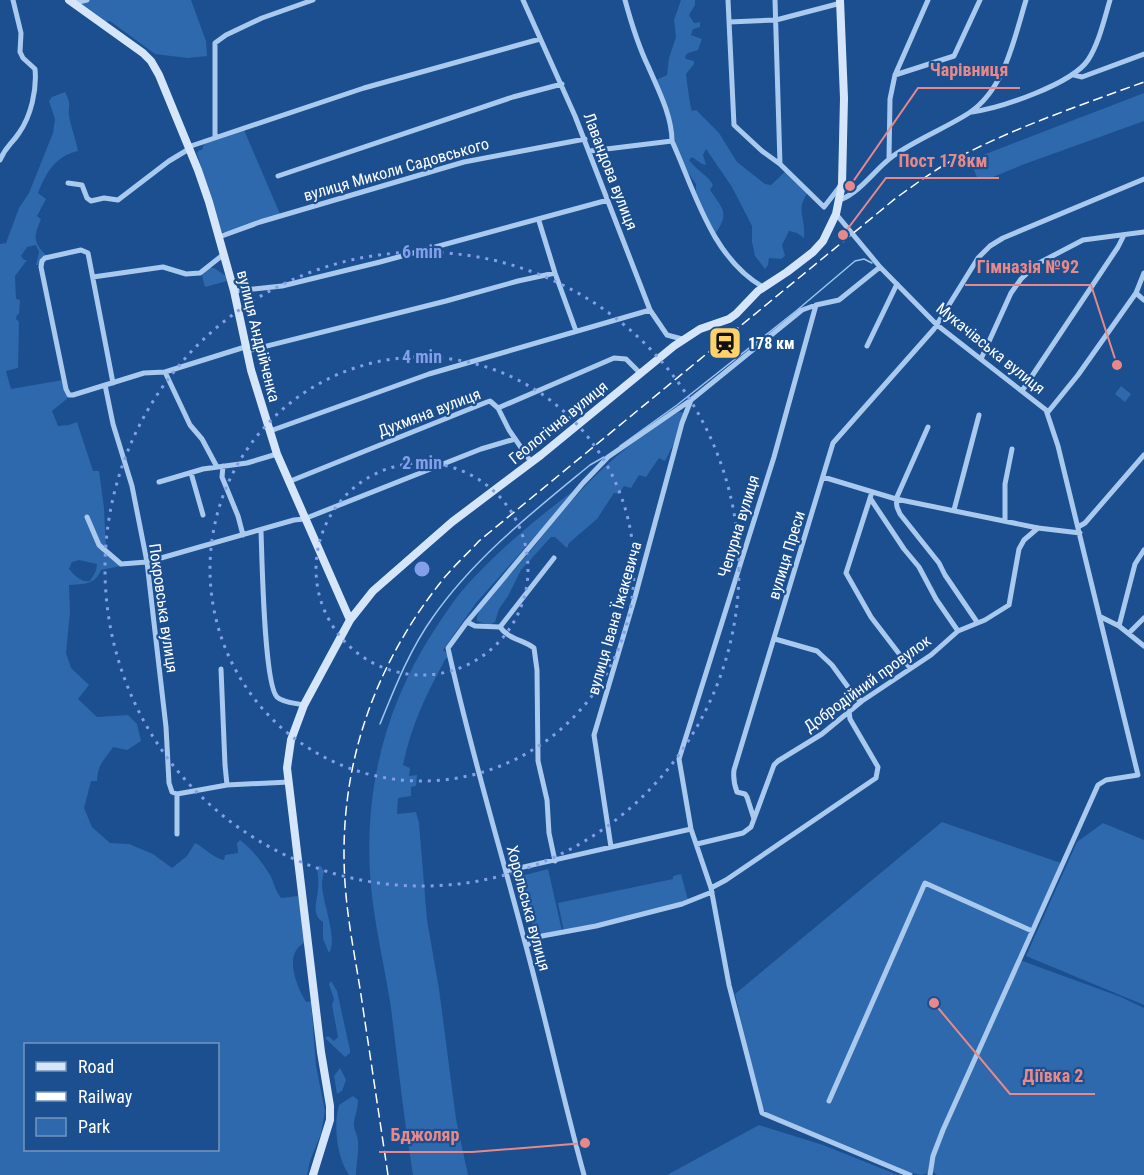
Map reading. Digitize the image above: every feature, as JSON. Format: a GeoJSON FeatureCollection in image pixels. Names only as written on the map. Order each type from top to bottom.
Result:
{"type":"FeatureCollection","features":[{"type":"Feature","properties":{"kind":"street"},"geometry":{"type":"LineString","coordinates":[[0,160],[5,148],[24,126],[34,94],[36,76],[35,69],[20,52],[21,33],[13,0]]}},
{"type":"Feature","properties":{"kind":"street"},"geometry":{"type":"LineString","coordinates":[[71,1],[87,0]]}},
{"type":"Feature","properties":{"kind":"street"},"geometry":{"type":"LineString","coordinates":[[215,136],[215,43],[226,35],[262,18],[314,0]]}},
{"type":"Feature","properties":{"kind":"street","name":"Лавандова вулиця"},"geometry":{"type":"LineString","coordinates":[[523,0],[590,151],[650,310],[667,335],[682,339]]}},
{"type":"Feature","properties":{"kind":"street"},"geometry":{"type":"LineString","coordinates":[[625,0],[647,65],[662,99],[672,141],[715,237],[747,278],[763,287]]}},
{"type":"Feature","properties":{"kind":"street"},"geometry":{"type":"LineString","coordinates":[[728,0],[734,126],[742,135],[780,164],[824,207],[842,184]]}},
{"type":"Feature","properties":{"kind":"street"},"geometry":{"type":"LineString","coordinates":[[775,0],[780,164]]}},
{"type":"Feature","properties":{"kind":"street"},"geometry":{"type":"LineString","coordinates":[[890,158],[890,99],[895,75],[928,0]]}},
{"type":"Feature","properties":{"kind":"street"},"geometry":{"type":"LineString","coordinates":[[895,75],[954,56],[980,0]]}},
{"type":"Feature","properties":{"kind":"street"},"geometry":{"type":"LineString","coordinates":[[840,200],[867,181],[890,158],[971,112],[986,96],[1001,76],[1026,0]]}},
{"type":"Feature","properties":{"kind":"street"},"geometry":{"type":"LineString","coordinates":[[971,112],[987,110],[1014,101],[1074,75],[1089,59],[1110,0]]}},
{"type":"Feature","properties":{"kind":"street","name":"вулиця Андрійченка"},"geometry":{"type":"LineString","coordinates":[[71,1],[131,44],[151,61],[159,75],[198,170],[219,237],[234,291],[246,349],[277,454],[350,620]]}},
{"type":"Feature","properties":{"kind":"street"},"geometry":{"type":"LineString","coordinates":[[729,22],[776,20],[840,2],[844,98],[842,184],[836,213]]}},
{"type":"Feature","properties":{"kind":"street"},"geometry":{"type":"LineString","coordinates":[[68,183],[82,185],[87,198],[91,201],[112,198],[118,200],[169,161],[189,148],[215,136],[364,88],[540,39]]}},
{"type":"Feature","properties":{"kind":"street"},"geometry":{"type":"LineString","coordinates":[[1074,75],[1082,77],[1144,54]]}},
{"type":"Feature","properties":{"kind":"street"},"geometry":{"type":"LineString","coordinates":[[278,176],[513,97],[562,84]]}},
{"type":"Feature","properties":{"kind":"street","name":"вулиця Миколи Садовського"},"geometry":{"type":"LineString","coordinates":[[219,237],[260,222],[464,162],[585,139]]}},
{"type":"Feature","properties":{"kind":"street"},"geometry":{"type":"LineString","coordinates":[[590,151],[672,141]]}},
{"type":"Feature","properties":{"kind":"street","name":"вулиця Преси"},"geometry":{"type":"LineString","coordinates":[[754,819],[747,797],[737,792],[733,778],[833,443],[923,343],[937,325],[978,258],[990,246],[1003,238],[1144,179]]}},
{"type":"Feature","properties":{"kind":"street"},"geometry":{"type":"LineString","coordinates":[[234,291],[282,286],[539,221],[608,200]]}},
{"type":"Feature","properties":{"kind":"street","name":"Геологічна вулиця"},"geometry":{"type":"LineString","coordinates":[[350,620],[373,591],[413,556],[682,339],[700,329],[729,319],[744,308],[763,287],[813,252],[823,241],[836,213]]}},
{"type":"Feature","properties":{"kind":"street","name":"Мукачівська вулиця"},"geometry":{"type":"LineString","coordinates":[[836,213],[880,267],[937,325],[1048,412],[1058,446],[1138,774],[1106,780],[1098,785],[1032,931]]}},
{"type":"Feature","properties":{"kind":"street"},"geometry":{"type":"LineString","coordinates":[[539,221],[576,331]]}},
{"type":"Feature","properties":{"kind":"street"},"geometry":{"type":"LineString","coordinates":[[981,359],[1011,293],[1037,264],[1083,240],[1144,232]]}},
{"type":"Feature","properties":{"kind":"street"},"geometry":{"type":"LineString","coordinates":[[1022,391],[1124,235]]}},
{"type":"Feature","properties":{"kind":"street"},"geometry":{"type":"LineString","coordinates":[[113,382],[88,253],[84,250],[50,256],[42,261],[41,267],[69,395],[144,374],[165,372],[246,349],[555,273]]}},
{"type":"Feature","properties":{"kind":"street"},"geometry":{"type":"LineString","coordinates":[[93,277],[163,267],[179,273],[200,273],[224,254]]}},
{"type":"Feature","properties":{"kind":"street"},"geometry":{"type":"LineString","coordinates":[[500,627],[475,626],[466,622],[583,483],[608,457],[691,400],[802,310],[839,300],[880,267]]}},
{"type":"Feature","properties":{"kind":"street"},"geometry":{"type":"LineString","coordinates":[[1048,412],[1069,387],[1137,293],[1144,273]]}},
{"type":"Feature","properties":{"kind":"street"},"geometry":{"type":"LineString","coordinates":[[867,346],[897,284]]}},
{"type":"Feature","properties":{"kind":"street"},"geometry":{"type":"LineString","coordinates":[[1137,293],[1144,300]]}},
{"type":"Feature","properties":{"kind":"street","name":"Чепурна вулиця"},"geometry":{"type":"LineString","coordinates":[[816,305],[774,457],[679,759],[691,829],[712,890],[729,985],[762,1113],[910,1175]]}},
{"type":"Feature","properties":{"kind":"street"},"geometry":{"type":"LineString","coordinates":[[270,431],[429,374],[650,310]]}},
{"type":"Feature","properties":{"kind":"street","name":"Духмяна вулиця"},"geometry":{"type":"LineString","coordinates":[[288,482],[487,402],[490,401],[498,408],[614,358],[626,359],[640,373]]}},
{"type":"Feature","properties":{"kind":"street"},"geometry":{"type":"LineString","coordinates":[[165,372],[190,426],[220,466],[243,535]]}},
{"type":"Feature","properties":{"kind":"street","name":"Покровська вулиця"},"geometry":{"type":"LineString","coordinates":[[105,385],[113,424],[132,486],[147,562],[168,739],[169,783],[172,792],[177,794],[177,834]]}},
{"type":"Feature","properties":{"kind":"street","name":"вулиця Івана Їжакевича"},"geometry":{"type":"LineString","coordinates":[[611,847],[594,735],[682,423],[691,400]]}},
{"type":"Feature","properties":{"kind":"street"},"geometry":{"type":"LineString","coordinates":[[498,408],[531,462]]}},
{"type":"Feature","properties":{"kind":"street"},"geometry":{"type":"LineString","coordinates":[[954,510],[980,416]]}},
{"type":"Feature","properties":{"kind":"street"},"geometry":{"type":"LineString","coordinates":[[928,427],[896,499],[897,507],[900,514],[939,563],[976,622]]}},
{"type":"Feature","properties":{"kind":"street"},"geometry":{"type":"LineString","coordinates":[[87,517],[99,545],[121,564],[147,562],[304,519],[482,449],[515,439]]}},
{"type":"Feature","properties":{"kind":"street"},"geometry":{"type":"LineString","coordinates":[[1005,520],[1005,484],[1012,449]]}},
{"type":"Feature","properties":{"kind":"street"},"geometry":{"type":"LineString","coordinates":[[159,482],[220,466],[247,463],[277,454]]}},
{"type":"Feature","properties":{"kind":"street"},"geometry":{"type":"LineString","coordinates":[[823,477],[871,495],[1071,534],[1079,530],[1144,455]]}},
{"type":"Feature","properties":{"kind":"street"},"geometry":{"type":"LineString","coordinates":[[191,473],[203,515]]}},
{"type":"Feature","properties":{"kind":"street"},"geometry":{"type":"LineString","coordinates":[[871,495],[958,631]]}},
{"type":"Feature","properties":{"kind":"street"},"geometry":{"type":"LineString","coordinates":[[871,495],[846,573],[871,617],[910,668]]}},
{"type":"Feature","properties":{"kind":"street","name":"Добродійний провулок"},"geometry":{"type":"LineString","coordinates":[[754,819],[774,765],[822,734],[862,701],[932,655],[958,631],[985,620],[1009,605],[1019,549],[1024,540],[1038,528]]}},
{"type":"Feature","properties":{"kind":"street"},"geometry":{"type":"LineString","coordinates":[[261,531],[269,667],[275,692],[281,699],[304,705]]}},
{"type":"Feature","properties":{"kind":"street"},"geometry":{"type":"LineString","coordinates":[[1119,626],[1135,564],[1144,550]]}},
{"type":"Feature","properties":{"kind":"street"},"geometry":{"type":"LineString","coordinates":[[500,627],[554,558]]}},
{"type":"Feature","properties":{"kind":"street"},"geometry":{"type":"LineString","coordinates":[[1101,617],[1119,626],[1144,646]]}},
{"type":"Feature","properties":{"kind":"street"},"geometry":{"type":"LineString","coordinates":[[1129,633],[1144,618]]}},
{"type":"Feature","properties":{"kind":"street"},"geometry":{"type":"LineString","coordinates":[[313,1175],[330,1120],[330,1106],[321,1053],[289,782],[288,753],[304,705],[350,620]]}},
{"type":"Feature","properties":{"kind":"street","name":"Хорольська вулиця"},"geometry":{"type":"LineString","coordinates":[[466,622],[448,648],[584,1175]]}},
{"type":"Feature","properties":{"kind":"street"},"geometry":{"type":"LineString","coordinates":[[500,627],[503,632],[527,642],[534,648],[537,670],[538,761],[547,800],[549,833],[555,861]]}},
{"type":"Feature","properties":{"kind":"street"},"geometry":{"type":"LineString","coordinates":[[775,639],[818,651],[832,665],[856,698],[862,701]]}},
{"type":"Feature","properties":{"kind":"street"},"geometry":{"type":"LineString","coordinates":[[221,669],[227,785]]}},
{"type":"Feature","properties":{"kind":"street"},"geometry":{"type":"LineString","coordinates":[[526,946],[542,936],[597,927],[682,904],[712,890],[876,778],[878,767],[850,719],[849,711]]}},
{"type":"Feature","properties":{"kind":"street"},"geometry":{"type":"LineString","coordinates":[[177,794],[227,785],[289,782]]}},
{"type":"Feature","properties":{"kind":"street"},"geometry":{"type":"LineString","coordinates":[[697,844],[743,833],[751,827],[754,819]]}},
{"type":"Feature","properties":{"kind":"street"},"geometry":{"type":"LineString","coordinates":[[506,872],[691,829]]}},
{"type":"Feature","properties":{"kind":"street"},"geometry":{"type":"LineString","coordinates":[[829,1101],[925,883],[1032,931],[942,1130],[933,1156],[930,1175]]}},
{"type":"Feature","properties":{"kind":"green space"},"geometry":{"type":"Polygon","coordinates":[[[73,0],[191,0],[206,41],[207,56],[187,58],[155,54],[110,21],[105,22],[73,0]]]}},
{"type":"Feature","properties":{"kind":"green space"},"geometry":{"type":"Polygon","coordinates":[[[681,0],[695,0],[695,5],[689,15],[694,23],[700,22],[700,27],[693,29],[691,35],[702,39],[698,50],[685,56],[686,59],[694,61],[686,74],[692,111],[696,110],[719,133],[737,162],[765,184],[771,185],[786,171],[808,192],[802,204],[804,238],[789,231],[782,245],[785,256],[781,259],[769,258],[765,269],[755,256],[752,226],[732,187],[706,149],[703,155],[706,165],[692,157],[689,160],[713,185],[710,190],[723,211],[720,227],[715,234],[696,192],[696,184],[686,170],[674,143],[671,122],[656,80],[667,75],[669,58],[676,37],[674,20],[681,0]]]}},
{"type":"Feature","properties":{"kind":"green space"},"geometry":{"type":"Polygon","coordinates":[[[65,92],[78,151],[63,157],[52,166],[38,193],[46,199],[37,216],[41,219],[36,239],[39,247],[47,256],[39,265],[36,265],[39,252],[36,245],[27,247],[21,256],[27,260],[15,276],[16,299],[20,300],[19,314],[16,319],[19,322],[18,368],[6,371],[11,389],[63,380],[69,397],[52,411],[58,426],[77,422],[93,471],[99,471],[106,550],[121,566],[101,570],[96,579],[88,583],[69,585],[70,612],[66,653],[71,668],[89,685],[78,699],[97,717],[128,715],[137,724],[141,741],[127,750],[113,747],[100,766],[97,781],[91,781],[84,808],[92,827],[110,843],[129,844],[153,854],[172,868],[187,856],[195,843],[224,860],[225,855],[238,853],[237,843],[240,840],[264,865],[281,898],[298,896],[307,942],[299,946],[295,953],[293,969],[298,987],[306,1002],[311,1001],[316,1066],[325,1111],[321,1134],[307,1175],[0,1175],[0,244],[6,243],[53,133],[55,119],[49,101],[52,97],[65,92]],[[79,560],[72,562],[69,569],[81,580],[90,581],[97,564],[79,560]]]}},
{"type":"Feature","properties":{"kind":"green space"},"geometry":{"type":"Polygon","coordinates":[[[1144,93],[1144,121],[993,177],[977,177],[970,160],[1144,93]]]}},
{"type":"Feature","properties":{"kind":"green space"},"geometry":{"type":"Polygon","coordinates":[[[244,130],[280,214],[220,232],[197,153],[202,150],[204,144],[244,130]]]}},
{"type":"Feature","properties":{"kind":"green space"},"geometry":{"type":"Polygon","coordinates":[[[208,268],[214,268],[226,276],[227,281],[205,287],[202,275],[208,268]]]}},
{"type":"Feature","properties":{"kind":"green space"},"geometry":{"type":"Polygon","coordinates":[[[1121,386],[1131,394],[1125,402],[1115,394],[1121,386]]]}},
{"type":"Feature","properties":{"kind":"green space"},"geometry":{"type":"Polygon","coordinates":[[[679,412],[684,413],[665,461],[659,458],[646,477],[639,475],[631,488],[624,486],[619,494],[614,493],[597,519],[569,543],[567,548],[555,537],[551,537],[521,570],[499,609],[495,622],[490,625],[477,621],[481,607],[492,592],[517,567],[587,484],[638,439],[679,412]]]}},
{"type":"Feature","properties":{"kind":"green space"},"geometry":{"type":"Polygon","coordinates":[[[573,491],[476,603],[443,650],[449,654],[449,659],[446,658],[426,697],[406,750],[403,765],[410,768],[409,776],[417,775],[416,786],[411,787],[411,796],[398,798],[397,814],[416,812],[419,823],[427,920],[439,989],[456,1119],[468,1175],[413,1175],[391,1008],[371,887],[370,819],[380,754],[401,692],[433,632],[454,602],[480,571],[505,547],[573,491]]]}},
{"type":"Feature","properties":{"kind":"green space"},"geometry":{"type":"Polygon","coordinates":[[[942,822],[1061,863],[1017,959],[1121,997],[1144,1008],[1144,1175],[937,1175],[933,1172],[921,1175],[907,1172],[766,1113],[761,1105],[735,994],[942,822]]]}},
{"type":"Feature","properties":{"kind":"green space"},"geometry":{"type":"Polygon","coordinates":[[[1103,823],[1144,840],[1144,1005],[1026,956],[1077,842],[1103,823]]]}},
{"type":"Feature","properties":{"kind":"green space"},"geometry":{"type":"Polygon","coordinates":[[[320,865],[324,871],[322,886],[332,939],[329,953],[323,939],[323,922],[316,912],[317,868],[320,865]]]}},
{"type":"Feature","properties":{"kind":"green space"},"geometry":{"type":"Polygon","coordinates":[[[548,869],[562,931],[535,936],[521,876],[548,869]]]}},
{"type":"Feature","properties":{"kind":"green space"},"geometry":{"type":"Polygon","coordinates":[[[681,874],[688,900],[596,925],[564,931],[558,903],[673,879],[673,876],[681,874]]]}},
{"type":"Feature","properties":{"kind":"green space"},"geometry":{"type":"Polygon","coordinates":[[[331,981],[337,991],[350,1050],[345,1057],[325,1038],[328,1036],[334,1041],[338,1037],[332,1005],[334,999],[329,984],[331,981]]]}},
{"type":"Feature","properties":{"kind":"green space"},"geometry":{"type":"Polygon","coordinates":[[[340,1068],[346,1080],[342,1091],[337,1094],[334,1076],[340,1068]]]}},
{"type":"Feature","properties":{"kind":"green space"},"geometry":{"type":"Polygon","coordinates":[[[353,1096],[358,1100],[354,1125],[358,1150],[356,1175],[349,1175],[339,1150],[336,1122],[339,1105],[353,1096]]]}},
{"type":"Feature","properties":{"kind":"green space"},"geometry":{"type":"Polygon","coordinates":[[[759,1125],[823,1145],[898,1175],[667,1175],[759,1125]]]}},
{"type":"Feature","properties":{"kind":"waterway"},"geometry":{"type":"LineString","coordinates":[[620,446],[677,405],[855,261],[864,259],[872,263]]}},
{"type":"Feature","properties":{"kind":"waterway"},"geometry":{"type":"LineString","coordinates":[[380,724],[417,642],[433,617],[467,574],[548,500],[590,465],[604,457]]}},
{"type":"Feature","properties":{"kind":"railway"},"geometry":{"type":"LineString","coordinates":[[388,1175],[347,908],[344,851],[346,809],[363,727],[396,650],[418,613],[444,578],[479,541],[896,198],[941,167],[1002,136],[1144,82]]}},
{"type":"Feature","properties":{"kind":"place","name":"Чарівниця"},"geometry":{"type":"Point","coordinates":[850,186]}},
{"type":"Feature","properties":{"kind":"place","name":"Пост 178км"},"geometry":{"type":"Point","coordinates":[843,235]}},
{"type":"Feature","properties":{"kind":"place","name":"178 км"},"geometry":{"type":"Point","coordinates":[725,343]}},
{"type":"Feature","properties":{"kind":"place","name":"Гімназія №92"},"geometry":{"type":"Point","coordinates":[1117,365]}},
{"type":"Feature","properties":{"kind":"place","name":"Діївка 2"},"geometry":{"type":"Point","coordinates":[934,1003]}},
{"type":"Feature","properties":{"kind":"place","name":"Бджоляр"},"geometry":{"type":"Point","coordinates":[585,1143]}}]}
